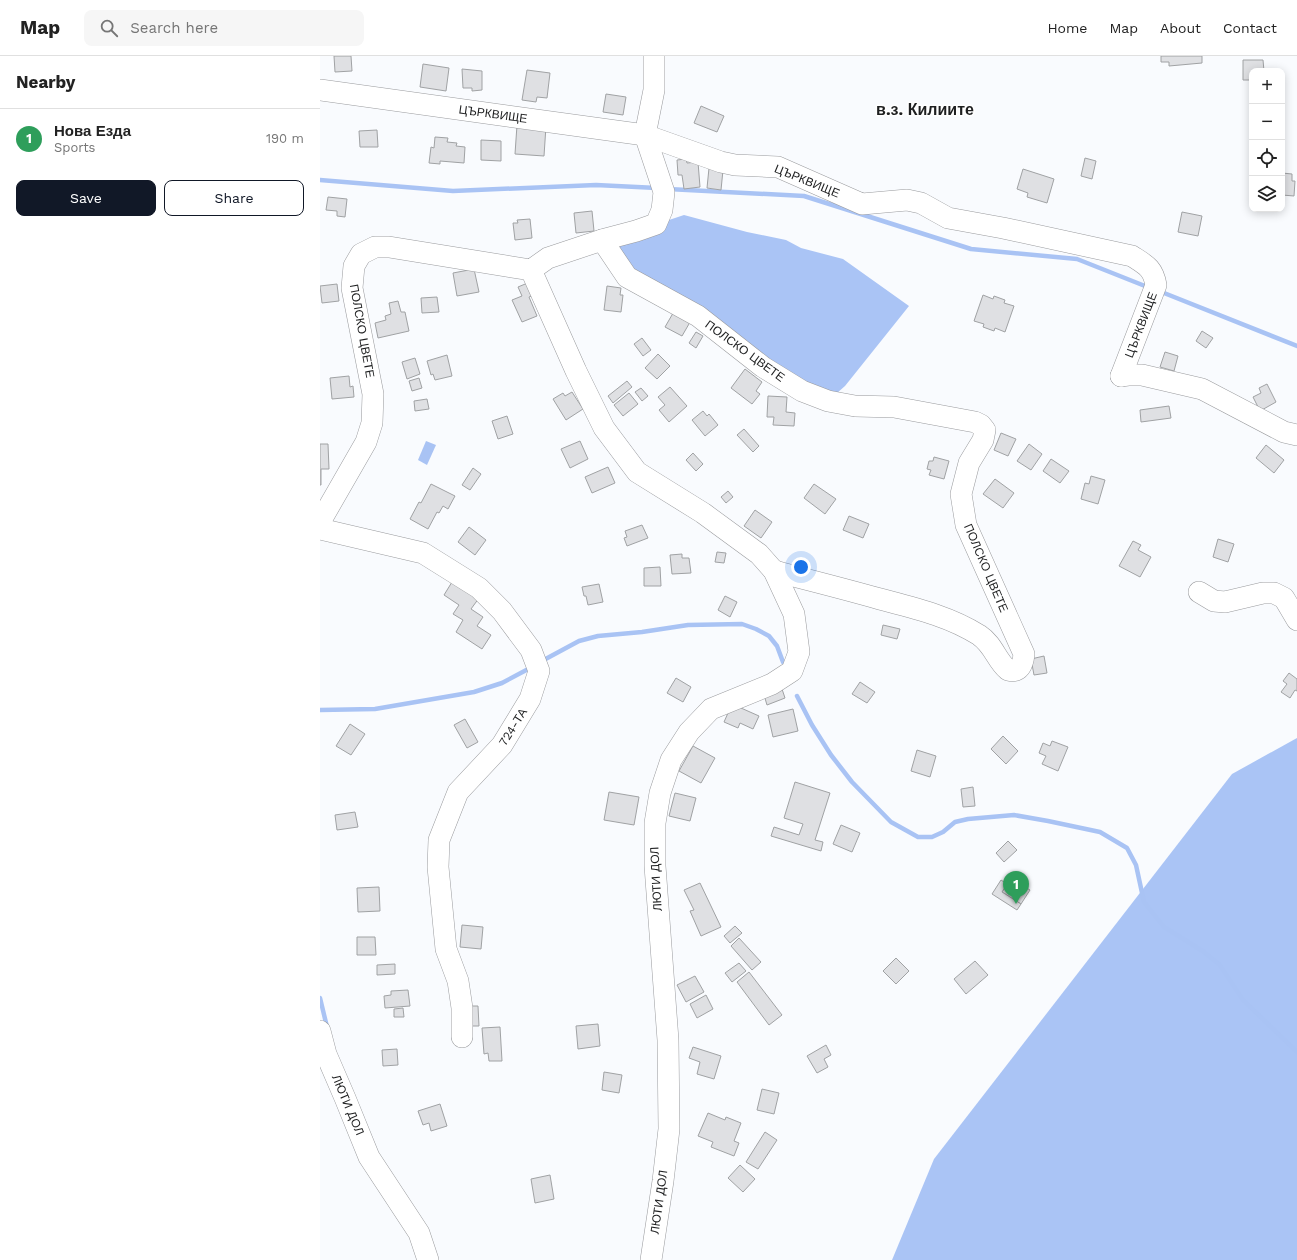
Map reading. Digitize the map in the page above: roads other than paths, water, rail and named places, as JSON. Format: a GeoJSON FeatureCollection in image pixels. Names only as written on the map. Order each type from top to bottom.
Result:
{"type":"FeatureCollection","features":[{"type":"Feature","properties":{"kind":"street"},"geometry":{"type":"LineString","coordinates":[[654,56],[654,90],[645,135],[664,192],[662,210],[656,224],[548,258],[531,270],[576,371],[604,428],[637,472],[703,513],[759,554],[774,571]]}},
{"type":"Feature","properties":{"kind":"street","name":"ЦЪРКВИЩЕ"},"geometry":{"type":"LineString","coordinates":[[320,90],[645,135],[721,162],[735,165],[778,167],[862,204],[907,200],[921,203],[948,218],[1004,228],[1132,256],[1146,265],[1154,275],[1156,285],[1121,376],[1142,375],[1202,389],[1284,432],[1297,435]]}},
{"type":"Feature","properties":{"kind":"street","name":"ПОЛСКО ЦВЕТЕ"},"geometry":{"type":"LineString","coordinates":[[602,240],[627,277],[698,316],[763,367],[802,391],[835,403],[855,406],[894,407],[975,422],[981,425],[985,430],[983,440],[969,463],[961,494],[966,525],[1024,654],[1024,662],[1020,668],[1012,671],[1004,666],[993,648],[981,636],[948,619],[919,609],[774,571]]}},
{"type":"Feature","properties":{"kind":"street","name":"ПОЛСКО ЦВЕТЕ"},"geometry":{"type":"LineString","coordinates":[[320,522],[366,442],[372,423],[373,394],[352,288],[354,266],[361,254],[375,247],[389,247],[531,270]]}},
{"type":"Feature","properties":{"kind":"street","name":"724-ТА"},"geometry":{"type":"LineString","coordinates":[[320,529],[423,553],[479,588],[502,611],[531,650],[536,663],[530,699],[502,745],[458,792],[439,840],[438,867],[446,949],[458,982],[462,1008],[462,1037]]}},
{"type":"Feature","properties":{"kind":"street","name":"ЛЮТИ ДОЛ"},"geometry":{"type":"LineString","coordinates":[[651,1260],[669,1129],[668,1040],[655,866],[655,823],[660,793],[671,760],[689,732],[710,709],[772,684],[792,671],[799,652],[794,614],[774,571]]}},
{"type":"Feature","properties":{"kind":"street"},"geometry":{"type":"LineString","coordinates":[[1199,592],[1214,600],[1224,602],[1263,593],[1274,593],[1284,598],[1297,620]]}},
{"type":"Feature","properties":{"kind":"street","name":"ЛЮТИ ДОЛ"},"geometry":{"type":"LineString","coordinates":[[320,1031],[326,1054],[346,1098],[369,1157],[419,1233],[428,1260]]}},
{"type":"Feature","properties":{"kind":"waterway"},"geometry":{"type":"LineString","coordinates":[[320,180],[453,191],[596,185],[657,188]]}},
{"type":"Feature","properties":{"kind":"waterway"},"geometry":{"type":"LineString","coordinates":[[668,189],[804,196],[971,249],[1077,259],[1150,288]]}},
{"type":"Feature","properties":{"kind":"waterway"},"geometry":{"type":"LineString","coordinates":[[1159,291],[1297,346]]}},
{"type":"Feature","properties":{"kind":"waterway"},"geometry":{"type":"LineString","coordinates":[[540,662],[579,641],[598,636],[642,632],[688,625],[742,624],[769,636],[777,646],[783,662]]}},
{"type":"Feature","properties":{"kind":"waterway"},"geometry":{"type":"LineString","coordinates":[[320,710],[375,709],[474,692],[502,683],[532,667]]}},
{"type":"Feature","properties":{"kind":"waterway"},"geometry":{"type":"LineString","coordinates":[[797,696],[812,725],[831,755],[852,782],[891,822],[918,837],[932,837],[943,832],[955,822],[968,819],[1014,815],[1100,832],[1127,848],[1136,865],[1144,902],[1164,927],[1204,952],[1219,964],[1243,1000],[1297,1052]]}},
{"type":"Feature","properties":{"kind":"waterway"},"geometry":{"type":"LineString","coordinates":[[320,998],[327,1027]]}},
{"type":"Feature","properties":{"kind":"place","name":"Нова Езда"},"geometry":{"type":"Point","coordinates":[1016,904]}},
{"type":"Feature","properties":{"kind":"district","name":"в.з. Килиите"},"geometry":{"type":"Point","coordinates":[925,109]}}]}
